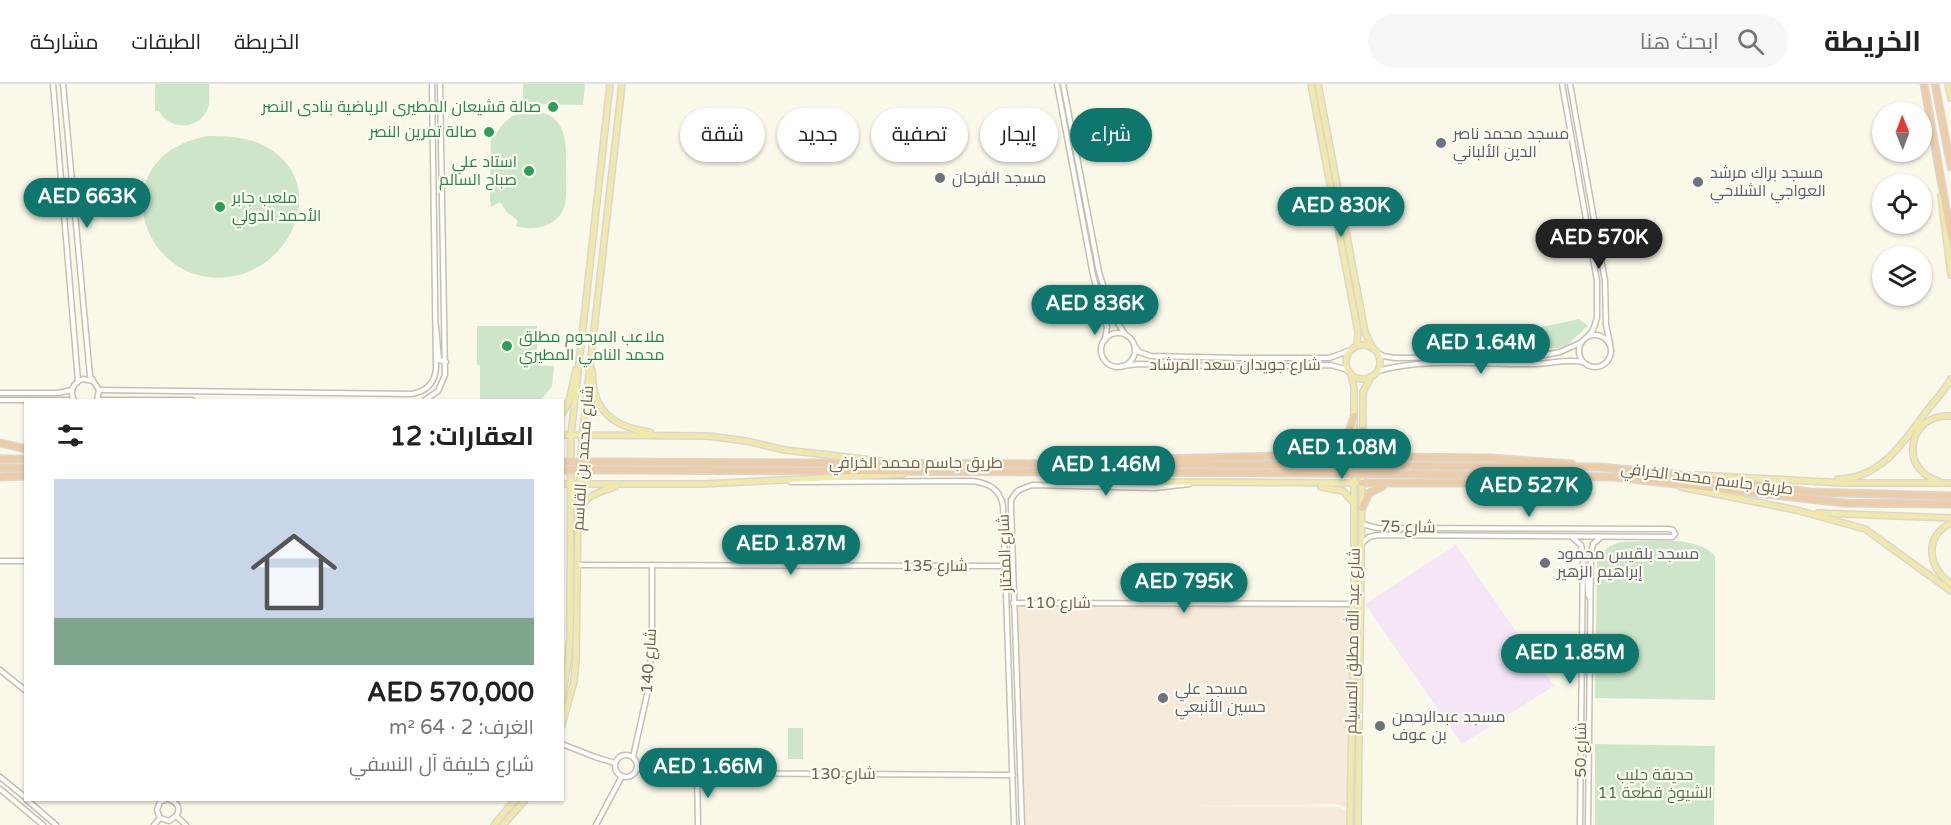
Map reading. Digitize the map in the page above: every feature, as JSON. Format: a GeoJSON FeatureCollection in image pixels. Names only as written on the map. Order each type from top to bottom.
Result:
{"type":"FeatureCollection","features":[{"type":"Feature","properties":{"kind":"highway"},"geometry":{"type":"LineString","coordinates":[[1924,84],[1951,237]]}},
{"type":"Feature","properties":{"kind":"highway"},"geometry":{"type":"LineString","coordinates":[[1935,84],[1951,164]]}},
{"type":"Feature","properties":{"kind":"highway"},"geometry":{"type":"LineString","coordinates":[[1280,456],[1328,453],[1335,450],[1342,446],[1354,416]]}},
{"type":"Feature","properties":{"kind":"highway"},"geometry":{"type":"LineString","coordinates":[[1363,430],[1368,443],[1374,450],[1384,453],[1442,455],[1463,459]]}},
{"type":"Feature","properties":{"kind":"highway"},"geometry":{"type":"LineString","coordinates":[[2,444],[24,449]]}},
{"type":"Feature","properties":{"kind":"highway"},"geometry":{"type":"LineString","coordinates":[[1060,464],[1280,456],[1537,461],[1599,467]]}},
{"type":"Feature","properties":{"kind":"highway"},"geometry":{"type":"LineString","coordinates":[[0,459],[24,459]]}},
{"type":"Feature","properties":{"kind":"highway","name":"طريق جاسم محمد الخرافي"},"geometry":{"type":"LineString","coordinates":[[564,462],[1599,467],[1674,474],[1809,492],[1951,496]]}},
{"type":"Feature","properties":{"kind":"highway"},"geometry":{"type":"LineString","coordinates":[[0,468],[24,468]]}},
{"type":"Feature","properties":{"kind":"highway","name":"طريق جاسم محمد الخرافي"},"geometry":{"type":"LineString","coordinates":[[564,470],[1323,473],[1614,477],[1825,501],[1951,504]]}},
{"type":"Feature","properties":{"kind":"highway"},"geometry":{"type":"LineString","coordinates":[[0,477],[24,476]]}},
{"type":"Feature","properties":{"kind":"highway"},"geometry":{"type":"LineString","coordinates":[[1362,483],[1572,482],[1614,477]]}},
{"type":"Feature","properties":{"kind":"highway"},"geometry":{"type":"LineString","coordinates":[[1362,508],[1372,489],[1392,484]]}},
{"type":"Feature","properties":{"kind":"main road","name":"شارع محمد بن القاسم"},"geometry":{"type":"LineString","coordinates":[[564,718],[574,681],[577,634],[570,510],[572,435],[610,84]]}},
{"type":"Feature","properties":{"kind":"main road","name":"شارع محمد بن القاسم"},"geometry":{"type":"LineString","coordinates":[[564,686],[568,662],[582,436],[622,84]]}},
{"type":"Feature","properties":{"kind":"main road"},"geometry":{"type":"LineString","coordinates":[[1311,84],[1358,332],[1357,346]]}},
{"type":"Feature","properties":{"kind":"main road"},"geometry":{"type":"LineString","coordinates":[[1318,84],[1365,332],[1372,347],[1378,353],[1380,362],[1378,371],[1371,377],[1361,379],[1350,372],[1346,360],[1351,350],[1357,346],[1372,347]]}},
{"type":"Feature","properties":{"kind":"main road"},"geometry":{"type":"LineString","coordinates":[[1948,84],[1951,98]]}},
{"type":"Feature","properties":{"kind":"main road"},"geometry":{"type":"LineString","coordinates":[[1938,165],[1951,275]]}},
{"type":"Feature","properties":{"kind":"main road"},"geometry":{"type":"LineString","coordinates":[[1326,168],[1333,167]]}},
{"type":"Feature","properties":{"kind":"main road"},"geometry":{"type":"LineString","coordinates":[[1337,224],[1341,227],[1344,224]]}},
{"type":"Feature","properties":{"kind":"main road"},"geometry":{"type":"LineString","coordinates":[[564,410],[569,401],[581,352]]}},
{"type":"Feature","properties":{"kind":"main road"},"geometry":{"type":"LineString","coordinates":[[591,362],[594,393],[605,413],[627,428],[669,435]]}},
{"type":"Feature","properties":{"kind":"main road","name":"شارع عبد الله مطلق المسيلم"},"geometry":{"type":"LineString","coordinates":[[1350,372],[1354,388],[1354,604],[1350,825]]}},
{"type":"Feature","properties":{"kind":"main road","name":"شارع عبد الله مطلق المسيلم"},"geometry":{"type":"LineString","coordinates":[[1358,825],[1363,392],[1371,377]]}},
{"type":"Feature","properties":{"kind":"main road"},"geometry":{"type":"LineString","coordinates":[[1674,474],[1844,479],[1867,473],[1878,467],[1905,440],[1951,379]]}},
{"type":"Feature","properties":{"kind":"main road"},"geometry":{"type":"LineString","coordinates":[[1950,483],[1931,479],[1925,475],[1915,461],[1913,452],[1916,432],[1922,425],[1937,417],[1951,416]]}},
{"type":"Feature","properties":{"kind":"main road"},"geometry":{"type":"LineString","coordinates":[[564,435],[669,435],[727,438],[785,450],[901,463]]}},
{"type":"Feature","properties":{"kind":"main road"},"geometry":{"type":"LineString","coordinates":[[564,484],[702,484],[932,472]]}},
{"type":"Feature","properties":{"kind":"main road"},"geometry":{"type":"LineString","coordinates":[[1070,472],[1145,482],[1362,483]]}},
{"type":"Feature","properties":{"kind":"main road"},"geometry":{"type":"LineString","coordinates":[[1777,478],[1845,483],[1950,483]]}},
{"type":"Feature","properties":{"kind":"main road"},"geometry":{"type":"LineString","coordinates":[[1659,481],[1697,491],[1796,510],[1865,529],[1951,591]]}},
{"type":"Feature","properties":{"kind":"main road"},"geometry":{"type":"LineString","coordinates":[[1290,484],[1337,488],[1346,493],[1354,503]]}},
{"type":"Feature","properties":{"kind":"main road"},"geometry":{"type":"LineString","coordinates":[[578,514],[586,499],[594,494],[623,485]]}},
{"type":"Feature","properties":{"kind":"main road"},"geometry":{"type":"LineString","coordinates":[[564,502],[570,510]]}},
{"type":"Feature","properties":{"kind":"main road"},"geometry":{"type":"LineString","coordinates":[[1796,510],[1861,516],[1951,518]]}},
{"type":"Feature","properties":{"kind":"main road"},"geometry":{"type":"LineString","coordinates":[[1951,523],[1940,531],[1932,544],[1932,555],[1938,573],[1951,584]]}},
{"type":"Feature","properties":{"kind":"main road"},"geometry":{"type":"LineString","coordinates":[[1354,563],[1362,563]]}},
{"type":"Feature","properties":{"kind":"main road"},"geometry":{"type":"LineString","coordinates":[[1353,691],[1360,692]]}},
{"type":"Feature","properties":{"kind":"main road"},"geometry":{"type":"LineString","coordinates":[[1352,702],[1360,702]]}},
{"type":"Feature","properties":{"kind":"main road"},"geometry":{"type":"LineString","coordinates":[[494,825],[514,801]]}},
{"type":"Feature","properties":{"kind":"main road"},"geometry":{"type":"LineString","coordinates":[[503,825],[524,801]]}},
{"type":"Feature","properties":{"kind":"street"},"geometry":{"type":"LineString","coordinates":[[53,84],[78,381]]}},
{"type":"Feature","properties":{"kind":"street"},"geometry":{"type":"LineString","coordinates":[[63,84],[89,372],[99,390],[98,399]]}},
{"type":"Feature","properties":{"kind":"street"},"geometry":{"type":"LineString","coordinates":[[99,390],[411,394],[428,388],[435,377],[432,84]]}},
{"type":"Feature","properties":{"kind":"street"},"geometry":{"type":"LineString","coordinates":[[427,399],[442,386],[446,362],[440,84]]}},
{"type":"Feature","properties":{"kind":"street"},"geometry":{"type":"LineString","coordinates":[[1057,84],[1092,275],[1107,327],[1102,350],[1104,359],[1112,365],[1122,366],[1133,358],[1134,345],[1112,314],[1099,272],[1063,84]]}},
{"type":"Feature","properties":{"kind":"street"},"geometry":{"type":"LineString","coordinates":[[1378,353],[1395,358],[1539,356],[1560,352],[1580,343],[1593,330],[1597,318],[1597,281],[1562,84]]}},
{"type":"Feature","properties":{"kind":"street"},"geometry":{"type":"LineString","coordinates":[[1378,371],[1404,365],[1536,364],[1568,360],[1583,362],[1592,367],[1604,365],[1611,354],[1606,325],[1605,281],[1570,84]]}},
{"type":"Feature","properties":{"kind":"street"},"geometry":{"type":"LineString","coordinates":[[1572,141],[1580,140]]}},
{"type":"Feature","properties":{"kind":"street"},"geometry":{"type":"LineString","coordinates":[[433,212],[443,212]]}},
{"type":"Feature","properties":{"kind":"street"},"geometry":{"type":"LineString","coordinates":[[1593,257],[1598,259],[1600,256]]}},
{"type":"Feature","properties":{"kind":"street"},"geometry":{"type":"LineString","coordinates":[[435,322],[438,329],[439,360],[446,362]]}},
{"type":"Feature","properties":{"kind":"street"},"geometry":{"type":"LineString","coordinates":[[1105,340],[1114,334],[1125,334]]}},
{"type":"Feature","properties":{"kind":"street"},"geometry":{"type":"LineString","coordinates":[[1588,336],[1603,336],[1610,343]]}},
{"type":"Feature","properties":{"kind":"street"},"geometry":{"type":"LineString","coordinates":[[1580,343],[1578,353],[1583,362]]}},
{"type":"Feature","properties":{"kind":"street","name":"شارع جويدان سعد المرشاد"},"geometry":{"type":"LineString","coordinates":[[1134,345],[1145,356],[1162,357],[1329,358],[1351,350]]}},
{"type":"Feature","properties":{"kind":"street"},"geometry":{"type":"LineString","coordinates":[[1428,357],[1430,360],[1428,364]]}},
{"type":"Feature","properties":{"kind":"street"},"geometry":{"type":"LineString","coordinates":[[1435,364],[1433,360],[1436,357]]}},
{"type":"Feature","properties":{"kind":"street","name":"شارع جويدان سعد المرشاد"},"geometry":{"type":"LineString","coordinates":[[1122,366],[1139,364],[1331,366],[1350,372]]}},
{"type":"Feature","properties":{"kind":"street"},"geometry":{"type":"LineString","coordinates":[[72,399],[72,390],[78,381],[83,379],[93,381]]}},
{"type":"Feature","properties":{"kind":"street"},"geometry":{"type":"LineString","coordinates":[[6,400],[3,393],[58,393],[72,390]]}},
{"type":"Feature","properties":{"kind":"street"},"geometry":{"type":"LineString","coordinates":[[282,393],[287,399],[292,393]]}},
{"type":"Feature","properties":{"kind":"street"},"geometry":{"type":"LineString","coordinates":[[0,400],[24,400]]}},
{"type":"Feature","properties":{"kind":"street","name":"شارع المختار"},"geometry":{"type":"LineString","coordinates":[[754,481],[840,483],[972,481],[983,482],[992,487],[1002,501],[1014,825]]}},
{"type":"Feature","properties":{"kind":"street","name":"شارع المختار"},"geometry":{"type":"LineString","coordinates":[[1022,825],[1011,500],[1019,490],[1032,485],[1155,488],[1194,483]]}},
{"type":"Feature","properties":{"kind":"street"},"geometry":{"type":"LineString","coordinates":[[1002,501],[1006,497],[1011,500]]}},
{"type":"Feature","properties":{"kind":"street","name":"شارع 75"},"geometry":{"type":"LineString","coordinates":[[1362,524],[1377,528],[1668,529],[1675,532],[1672,537],[1378,535],[1369,537],[1362,543]]}},
{"type":"Feature","properties":{"kind":"street"},"geometry":{"type":"LineString","coordinates":[[1430,528],[1428,531],[1430,535]]}},
{"type":"Feature","properties":{"kind":"street"},"geometry":{"type":"LineString","coordinates":[[1607,529],[1611,533],[1608,537]]}},
{"type":"Feature","properties":{"kind":"street","name":"شارع 50"},"geometry":{"type":"LineString","coordinates":[[1570,537],[1578,542],[1582,549],[1580,825]]}},
{"type":"Feature","properties":{"kind":"street","name":"شارع 50"},"geometry":{"type":"LineString","coordinates":[[1588,825],[1592,548],[1593,543],[1602,537]]}},
{"type":"Feature","properties":{"kind":"street"},"geometry":{"type":"LineString","coordinates":[[0,561],[24,561]]}},
{"type":"Feature","properties":{"kind":"street","name":"شارع 135"},"geometry":{"type":"LineString","coordinates":[[564,564],[1005,566]]}},
{"type":"Feature","properties":{"kind":"street","name":"شارع 140"},"geometry":{"type":"LineString","coordinates":[[633,757],[648,690],[652,643],[652,565]]}},
{"type":"Feature","properties":{"kind":"street"},"geometry":{"type":"LineString","coordinates":[[1582,573],[1584,571],[1587,573],[1588,594],[1591,600]]}},
{"type":"Feature","properties":{"kind":"street","name":"شارع 110"},"geometry":{"type":"LineString","coordinates":[[1014,603],[1354,604]]}},
{"type":"Feature","properties":{"kind":"street"},"geometry":{"type":"LineString","coordinates":[[1009,668],[1013,671],[1016,668]]}},
{"type":"Feature","properties":{"kind":"street"},"geometry":{"type":"LineString","coordinates":[[0,670],[24,689]]}},
{"type":"Feature","properties":{"kind":"street"},"geometry":{"type":"LineString","coordinates":[[1009,680],[1013,676],[1016,680]]}},
{"type":"Feature","properties":{"kind":"street"},"geometry":{"type":"LineString","coordinates":[[564,745],[615,763]]}},
{"type":"Feature","properties":{"kind":"street"},"geometry":{"type":"LineString","coordinates":[[620,756],[633,757],[637,762],[637,769],[631,776],[622,776],[616,771],[615,763],[620,756]]}},
{"type":"Feature","properties":{"kind":"street","name":"شارع 130"},"geometry":{"type":"LineString","coordinates":[[637,769],[697,773],[1013,775]]}},
{"type":"Feature","properties":{"kind":"street"},"geometry":{"type":"LineString","coordinates":[[697,773],[698,825]]}},
{"type":"Feature","properties":{"kind":"street"},"geometry":{"type":"LineString","coordinates":[[596,825],[622,776]]}},
{"type":"Feature","properties":{"kind":"street"},"geometry":{"type":"LineString","coordinates":[[0,777],[24,797]]}},
{"type":"Feature","properties":{"kind":"street"},"geometry":{"type":"LineString","coordinates":[[0,789],[43,825]]}},
{"type":"Feature","properties":{"kind":"street"},"geometry":{"type":"LineString","coordinates":[[28,801],[56,825]]}},
{"type":"Feature","properties":{"kind":"street"},"geometry":{"type":"LineString","coordinates":[[158,801],[157,810],[160,818]]}},
{"type":"Feature","properties":{"kind":"street"},"geometry":{"type":"LineString","coordinates":[[160,818],[169,821],[176,816],[179,810],[174,801]]}},
{"type":"Feature","properties":{"kind":"street"},"geometry":{"type":"LineString","coordinates":[[176,816],[186,825]]}},
{"type":"Feature","properties":{"kind":"street"},"geometry":{"type":"LineString","coordinates":[[154,825],[160,818]]}},
{"type":"Feature","properties":{"kind":"shaded area"},"geometry":{"type":"Polygon","coordinates":[[[1456,545],[1554,686],[1462,744],[1365,604],[1456,545]]]}},
{"type":"Feature","properties":{"kind":"shaded area"},"geometry":{"type":"Polygon","coordinates":[[[1013,603],[1354,604],[1351,799],[1354,810],[1355,805],[1356,815],[1348,808],[1337,804],[1188,806],[1339,807],[1349,813],[1350,825],[1022,825],[1013,603]]]}},
{"type":"Feature","properties":{"kind":"green space"},"geometry":{"type":"Polygon","coordinates":[[[155,84],[209,84],[208,109],[196,122],[189,125],[175,124],[163,117],[159,111],[155,111],[155,84]]]}},
{"type":"Feature","properties":{"kind":"green space"},"geometry":{"type":"Polygon","coordinates":[[[523,84],[585,84],[583,105],[523,104],[523,84]]]}},
{"type":"Feature","properties":{"kind":"green space"},"geometry":{"type":"Polygon","coordinates":[[[527,111],[550,116],[562,129],[566,149],[566,196],[558,218],[546,226],[523,228],[516,226],[518,221],[500,202],[491,207],[491,133],[495,136],[508,119],[527,111]]]}},
{"type":"Feature","properties":{"kind":"green space","name":"ملعب جابر الأحمد الدولي"},"geometry":{"type":"Polygon","coordinates":[[[208,136],[240,138],[263,145],[287,164],[296,181],[299,200],[296,220],[288,238],[275,254],[259,267],[239,275],[206,277],[178,266],[157,247],[145,222],[143,196],[151,170],[173,149],[208,136]]]}},
{"type":"Feature","properties":{"kind":"green space"},"geometry":{"type":"Polygon","coordinates":[[[1579,319],[1588,326],[1567,345],[1558,348],[1493,350],[1488,345],[1488,339],[1579,319]]]}},
{"type":"Feature","properties":{"kind":"green space","name":"ملاعب المرحوم مطلق محمد النامي المطيري"},"geometry":{"type":"Polygon","coordinates":[[[477,326],[537,326],[537,365],[554,366],[552,386],[542,399],[480,399],[480,366],[477,365],[477,326]]]}},
{"type":"Feature","properties":{"kind":"green space"},"geometry":{"type":"Polygon","coordinates":[[[1658,540],[1685,542],[1707,549],[1715,556],[1715,700],[1595,698],[1597,562],[1607,549],[1621,542],[1658,540]]]}},
{"type":"Feature","properties":{"kind":"green space"},"geometry":{"type":"Polygon","coordinates":[[[788,728],[803,728],[803,759],[788,759],[788,728]]]}},
{"type":"Feature","properties":{"kind":"green space","name":"حديقة جليب الشيوخ قطعة 11"},"geometry":{"type":"Polygon","coordinates":[[[1595,744],[1715,746],[1714,825],[1595,825],[1595,744]]]}},
{"type":"Feature","properties":{"kind":"place","name":"صالة قشيعان المطيرى الرياضية بنادى النصر"},"geometry":{"type":"Point","coordinates":[553,107]}},
{"type":"Feature","properties":{"kind":"place","name":"صالة تمرين النصر"},"geometry":{"type":"Point","coordinates":[489,132]}},
{"type":"Feature","properties":{"kind":"place","name":"مسجد محمد ناصر الدين الألباني"},"geometry":{"type":"Point","coordinates":[1441,143]}},
{"type":"Feature","properties":{"kind":"place","name":"استاد علي صباح السالم"},"geometry":{"type":"Point","coordinates":[529,171]}},
{"type":"Feature","properties":{"kind":"place","name":"مسجد الفرحان"},"geometry":{"type":"Point","coordinates":[940,178]}},
{"type":"Feature","properties":{"kind":"place","name":"مسجد براك مرشد العواجي الشلاحي"},"geometry":{"type":"Point","coordinates":[1698,182]}},
{"type":"Feature","properties":{"kind":"place","name":"ملعب جابر الأحمد الدولي"},"geometry":{"type":"Point","coordinates":[220,207]}},
{"type":"Feature","properties":{"kind":"place","name":"ملاعب المرحوم مطلق محمد النامي المطيري"},"geometry":{"type":"Point","coordinates":[507,346]}},
{"type":"Feature","properties":{"kind":"place","name":"مسجد بلقيس محمود إبراهيم الزهير"},"geometry":{"type":"Point","coordinates":[1545,563]}},
{"type":"Feature","properties":{"kind":"place","name":"مسجد علي حسين الأنبعي"},"geometry":{"type":"Point","coordinates":[1163,698]}},
{"type":"Feature","properties":{"kind":"place","name":"مسجد عبدالرحمن بن عوف"},"geometry":{"type":"Point","coordinates":[1380,726]}}]}
